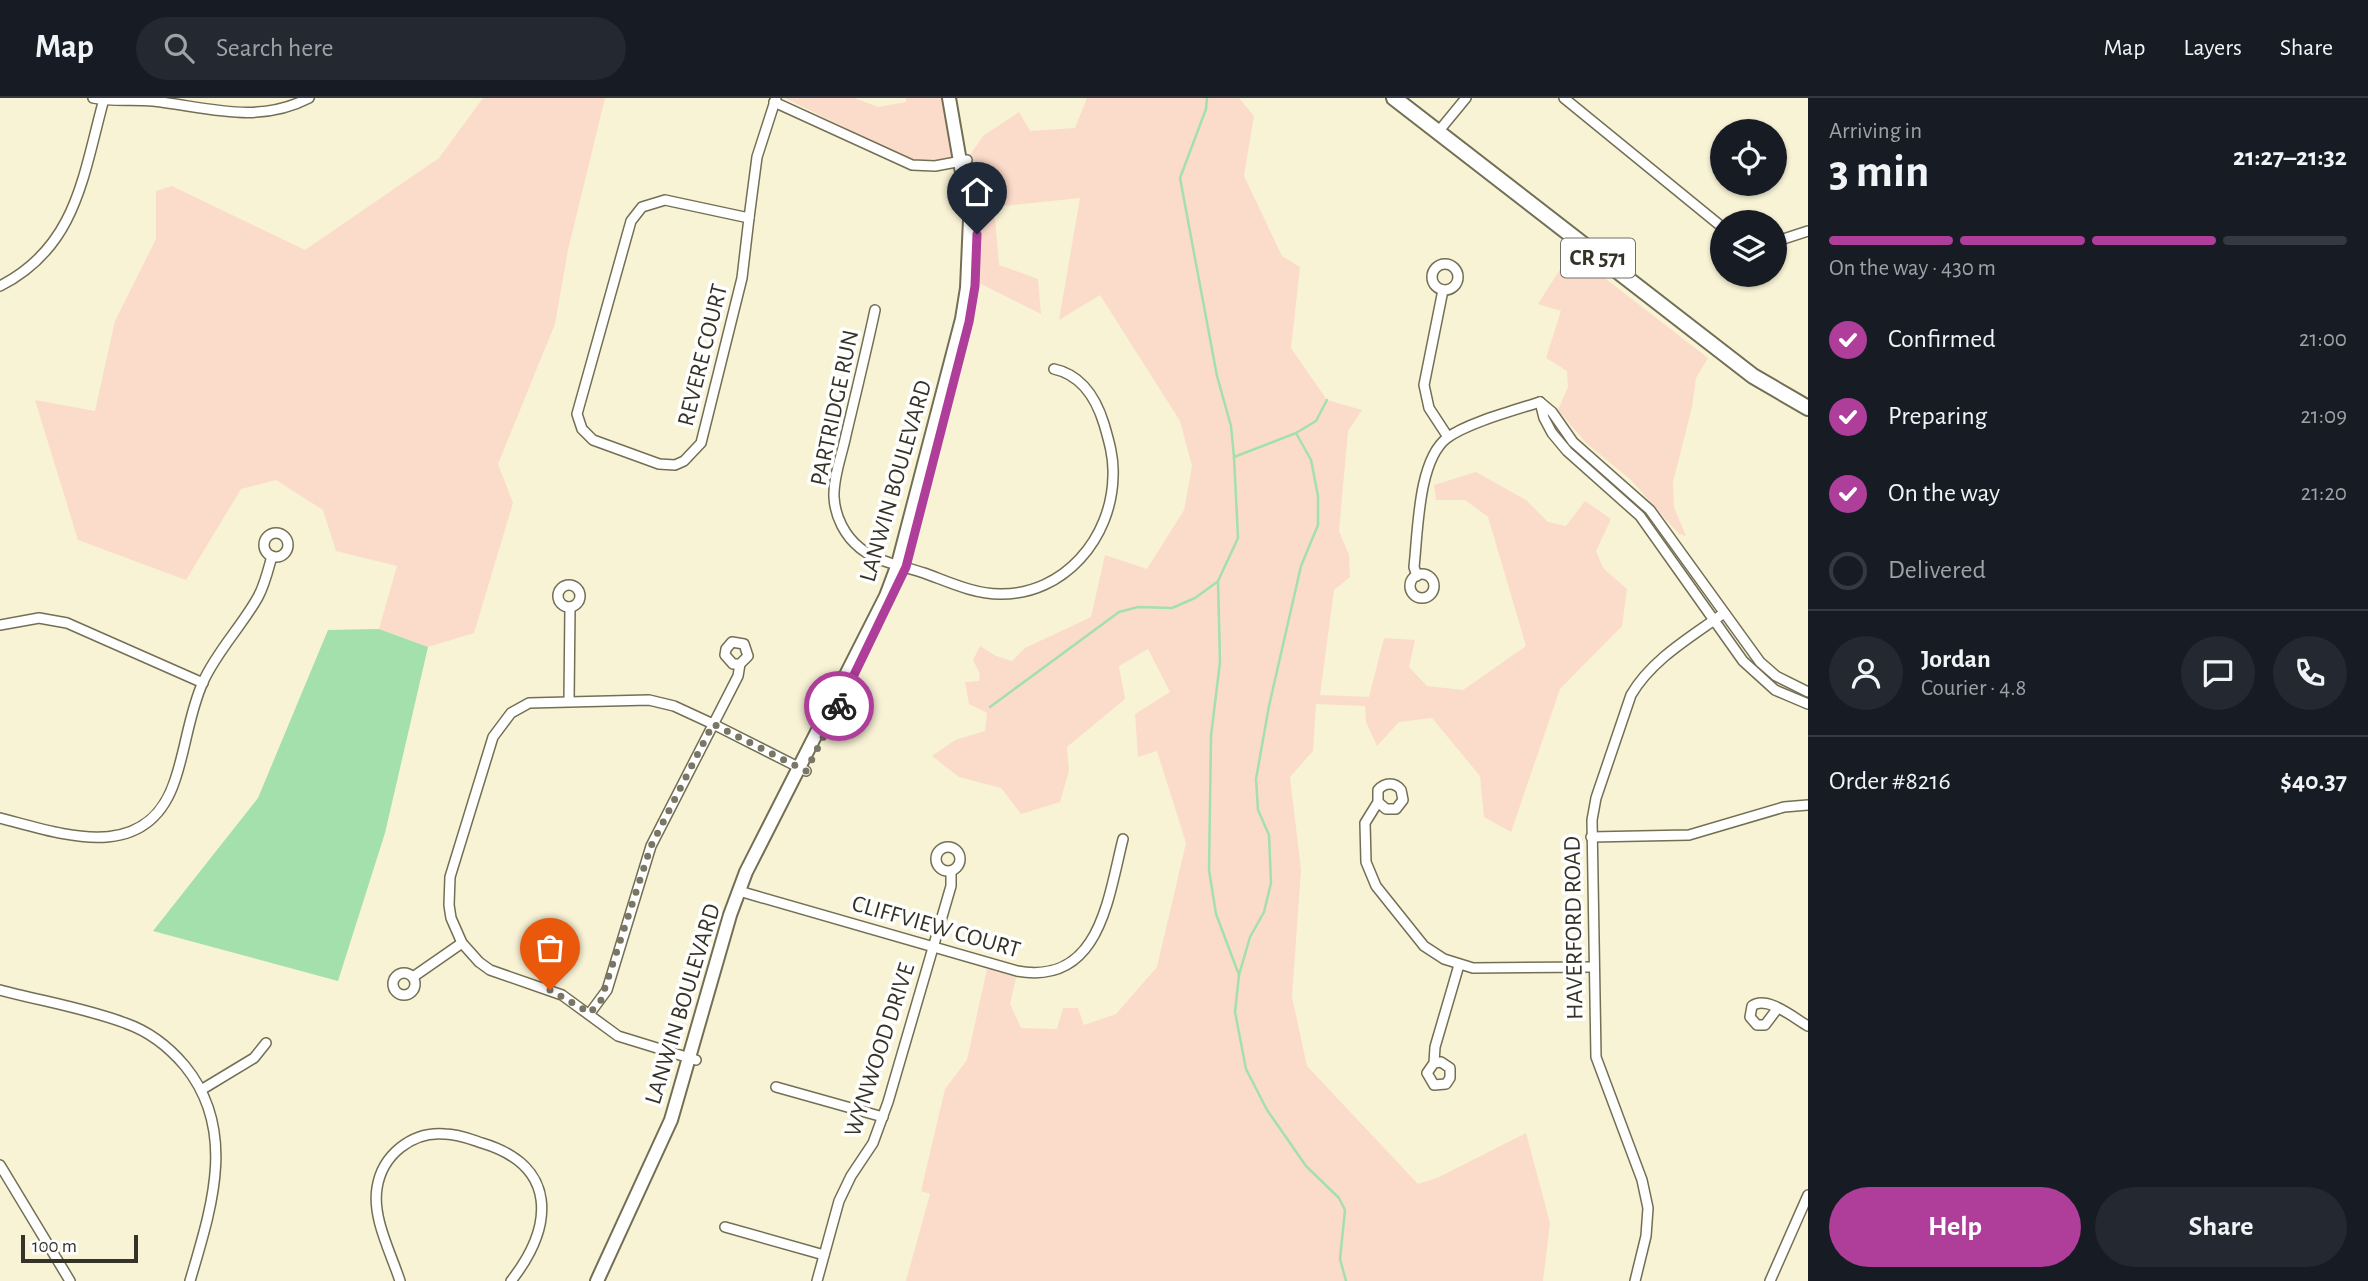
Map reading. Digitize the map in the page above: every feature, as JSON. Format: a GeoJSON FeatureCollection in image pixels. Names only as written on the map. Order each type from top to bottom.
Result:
{"type":"FeatureCollection","features":[{"type":"Feature","properties":{"kind":"main road","name":"CR 571"},"geometry":{"type":"LineString","coordinates":[[1394,98],[1753,376],[1808,408]]}},
{"type":"Feature","properties":{"kind":"street"},"geometry":{"type":"LineString","coordinates":[[93,98],[156,101],[246,114],[264,112],[309,98]]}},
{"type":"Feature","properties":{"kind":"street","name":"LANWIN BOULEVARD"},"geometry":{"type":"LineString","coordinates":[[605,1281],[671,1140],[692,1059],[743,892],[802,769],[886,613],[902,565],[969,322],[975,286],[976,215],[949,98]]}},
{"type":"Feature","properties":{"kind":"street","name":"LANWIN BOULEVARD"},"geometry":{"type":"LineString","coordinates":[[956,98],[964,160]]}},
{"type":"Feature","properties":{"kind":"street"},"geometry":{"type":"LineString","coordinates":[[1438,132],[1466,98]]}},
{"type":"Feature","properties":{"kind":"street"},"geometry":{"type":"LineString","coordinates":[[1564,98],[1710,217]]}},
{"type":"Feature","properties":{"kind":"street"},"geometry":{"type":"LineString","coordinates":[[0,286],[37,262],[68,221],[104,99]]}},
{"type":"Feature","properties":{"kind":"street"},"geometry":{"type":"LineString","coordinates":[[775,100],[912,165],[935,166],[964,160]]}},
{"type":"Feature","properties":{"kind":"street","name":"REVERE COURT"},"geometry":{"type":"LineString","coordinates":[[749,218],[665,200],[649,204],[636,213],[630,225],[578,405],[582,429],[593,440],[667,465],[684,461],[701,443],[742,278],[757,157],[775,100]]}},
{"type":"Feature","properties":{"kind":"street"},"geometry":{"type":"LineString","coordinates":[[1787,238],[1808,231]]}},
{"type":"Feature","properties":{"kind":"street"},"geometry":{"type":"LineString","coordinates":[[1443,290],[1424,385],[1429,408],[1448,437]]}},
{"type":"Feature","properties":{"kind":"street","name":"PARTRIDGE RUN"},"geometry":{"type":"LineString","coordinates":[[876,310],[834,495],[839,519],[851,540],[868,553],[973,591],[1016,593],[1031,590],[1058,578],[1090,547],[1104,522],[1112,492],[1113,458],[1101,414],[1091,394],[1068,372],[1054,369]]}},
{"type":"Feature","properties":{"kind":"street"},"geometry":{"type":"LineString","coordinates":[[1789,398],[1808,415]]}},
{"type":"Feature","properties":{"kind":"street"},"geometry":{"type":"LineString","coordinates":[[1417,576],[1414,567],[1427,469],[1435,451],[1448,437],[1539,402]]}},
{"type":"Feature","properties":{"kind":"street"},"geometry":{"type":"LineString","coordinates":[[1539,402],[1552,412],[1573,442],[1650,510],[1760,662],[1776,676],[1808,692]]}},
{"type":"Feature","properties":{"kind":"street"},"geometry":{"type":"LineString","coordinates":[[1539,402],[1552,433],[1567,451],[1640,516],[1758,677],[1775,690],[1808,704]]}},
{"type":"Feature","properties":{"kind":"street"},"geometry":{"type":"LineString","coordinates":[[0,818],[69,836],[95,839],[122,834],[146,821],[163,803],[175,781],[203,683],[258,597],[272,556]]}},
{"type":"Feature","properties":{"kind":"street"},"geometry":{"type":"LineString","coordinates":[[569,701],[570,607]]}},
{"type":"Feature","properties":{"kind":"street","name":"HAVERFORD ROAD"},"geometry":{"type":"LineString","coordinates":[[1636,1281],[1646,1236],[1648,1208],[1642,1180],[1596,1057],[1591,837],[1596,798],[1638,684],[1653,666],[1724,613]]}},
{"type":"Feature","properties":{"kind":"street"},"geometry":{"type":"LineString","coordinates":[[0,625],[39,618],[67,623],[203,683]]}},
{"type":"Feature","properties":{"kind":"street"},"geometry":{"type":"LineString","coordinates":[[590,1013],[607,990],[651,846],[738,676],[740,664]]}},
{"type":"Feature","properties":{"kind":"street"},"geometry":{"type":"LineString","coordinates":[[692,1059],[630,1042],[562,995],[491,970],[462,943],[451,918],[448,892],[450,877],[493,737],[503,720],[519,708],[540,701],[649,700],[674,706],[802,769]]}},
{"type":"Feature","properties":{"kind":"street"},"geometry":{"type":"LineString","coordinates":[[1378,802],[1370,813],[1363,836],[1370,874],[1414,937],[1433,953],[1459,965],[1486,970],[1594,967]]}},
{"type":"Feature","properties":{"kind":"street"},"geometry":{"type":"LineString","coordinates":[[1591,837],[1689,835],[1784,807],[1808,805]]}},
{"type":"Feature","properties":{"kind":"street","name":"CLIFFVIEW COURT"},"geometry":{"type":"LineString","coordinates":[[743,892],[1029,973],[1050,972],[1070,964],[1086,950],[1097,932],[1123,839]]}},
{"type":"Feature","properties":{"kind":"street","name":"WYNWOOD DRIVE"},"geometry":{"type":"LineString","coordinates":[[817,1281],[845,1186],[873,1143],[883,1117],[951,886],[951,871]]}},
{"type":"Feature","properties":{"kind":"street"},"geometry":{"type":"LineString","coordinates":[[413,977],[462,943]]}},
{"type":"Feature","properties":{"kind":"street"},"geometry":{"type":"LineString","coordinates":[[1434,1063],[1435,1047],[1459,965]]}},
{"type":"Feature","properties":{"kind":"street"},"geometry":{"type":"LineString","coordinates":[[0,990],[124,1022],[137,1028],[160,1042],[179,1059],[201,1090],[213,1122],[218,1157],[204,1235],[190,1281]]}},
{"type":"Feature","properties":{"kind":"street"},"geometry":{"type":"LineString","coordinates":[[1777,1009],[1808,1026]]}},
{"type":"Feature","properties":{"kind":"street"},"geometry":{"type":"LineString","coordinates":[[201,1090],[254,1058],[266,1043]]}},
{"type":"Feature","properties":{"kind":"street","name":"LANWIN BOULEVARD"},"geometry":{"type":"LineString","coordinates":[[597,1281],[660,1146],[692,1059]]}},
{"type":"Feature","properties":{"kind":"street"},"geometry":{"type":"LineString","coordinates":[[776,1087],[883,1117]]}},
{"type":"Feature","properties":{"kind":"street"},"geometry":{"type":"LineString","coordinates":[[400,1281],[377,1213],[379,1178],[398,1149],[416,1138],[434,1134],[456,1135],[502,1149],[520,1161],[534,1177],[541,1198],[541,1220],[521,1266],[511,1281]]}},
{"type":"Feature","properties":{"kind":"street"},"geometry":{"type":"LineString","coordinates":[[0,1165],[70,1281]]}},
{"type":"Feature","properties":{"kind":"street"},"geometry":{"type":"LineString","coordinates":[[1770,1281],[1808,1195]]}},
{"type":"Feature","properties":{"kind":"street"},"geometry":{"type":"LineString","coordinates":[[725,1227],[824,1255]]}},
{"type":"Feature","properties":{"kind":"shaded area"},"geometry":{"type":"Polygon","coordinates":[[[483,98],[605,98],[568,250],[555,324],[498,464],[513,503],[474,633],[428,647],[379,629],[397,566],[336,551],[323,510],[276,480],[241,489],[186,580],[78,540],[35,400],[95,411],[115,321],[156,239],[156,191],[172,186],[305,250],[439,158],[483,98]]]}},
{"type":"Feature","properties":{"kind":"shaded area"},"geometry":{"type":"Polygon","coordinates":[[[785,98],[854,98],[878,107],[906,102],[906,98],[944,98],[957,157],[931,161],[906,158],[785,98]]]}},
{"type":"Feature","properties":{"kind":"shaded area"},"geometry":{"type":"Polygon","coordinates":[[[1087,98],[1239,98],[1254,116],[1244,176],[1282,256],[1300,267],[1291,348],[1327,400],[1362,410],[1348,431],[1339,531],[1349,555],[1350,577],[1334,590],[1320,695],[1369,697],[1384,638],[1415,640],[1409,667],[1427,686],[1463,690],[1526,646],[1488,517],[1465,500],[1436,500],[1434,485],[1476,472],[1526,500],[1548,522],[1566,526],[1585,501],[1611,519],[1596,551],[1603,568],[1627,589],[1622,626],[1560,689],[1511,832],[1484,817],[1480,776],[1432,718],[1399,722],[1377,746],[1366,722],[1365,706],[1316,704],[1313,751],[1290,777],[1301,870],[1292,997],[1307,1066],[1418,1184],[1437,1178],[1526,1133],[1550,1223],[1543,1281],[906,1281],[930,1194],[921,1191],[945,1089],[967,1060],[987,969],[1016,977],[1010,1004],[1021,1028],[1057,1029],[1063,1008],[1078,1008],[1084,1025],[1116,1014],[1157,967],[1186,843],[1157,751],[1138,757],[1135,714],[1170,692],[1148,649],[1119,666],[1125,699],[1067,747],[1069,771],[1060,802],[1021,814],[1001,788],[959,777],[932,756],[955,740],[985,731],[987,713],[969,704],[965,682],[979,681],[980,674],[973,660],[980,646],[996,656],[1012,661],[1025,648],[1091,617],[1105,555],[1147,569],[1184,510],[1192,466],[1180,421],[1100,295],[1059,320],[1080,198],[994,207],[999,265],[1038,279],[1041,314],[979,283],[981,219],[970,155],[983,136],[1019,112],[1030,131],[1075,128],[1087,98]]]}},
{"type":"Feature","properties":{"kind":"shaded area"},"geometry":{"type":"Polygon","coordinates":[[[1571,252],[1708,358],[1696,378],[1692,407],[1673,482],[1674,507],[1686,536],[1679,534],[1631,480],[1586,443],[1558,410],[1568,387],[1567,371],[1546,358],[1561,311],[1538,304],[1571,252]]]}},
{"type":"Feature","properties":{"kind":"shaded area"},"geometry":{"type":"Polygon","coordinates":[[[379,629],[428,647],[385,833],[338,981],[153,931],[258,798],[328,630],[379,629]]]}},
{"type":"Feature","properties":{"kind":"waterway"},"geometry":{"type":"LineString","coordinates":[[1207,98],[1206,109],[1180,178],[1217,376],[1231,426],[1234,457],[1238,538],[1218,581],[1220,662],[1211,736],[1209,870],[1216,914],[1239,975]]}},
{"type":"Feature","properties":{"kind":"waterway"},"geometry":{"type":"LineString","coordinates":[[1234,457],[1296,433],[1316,421],[1327,400]]}},
{"type":"Feature","properties":{"kind":"waterway"},"geometry":{"type":"LineString","coordinates":[[1296,433],[1311,460],[1318,496],[1318,525],[1301,566],[1269,706],[1256,779],[1258,810],[1269,835],[1271,883],[1264,912],[1250,937],[1239,975],[1235,1012],[1246,1069],[1267,1110],[1306,1166],[1339,1198],[1345,1210],[1340,1259],[1346,1281]]}},
{"type":"Feature","properties":{"kind":"waterway"},"geometry":{"type":"LineString","coordinates":[[990,707],[1119,612],[1138,607],[1172,608],[1195,598],[1217,582]]}},
{"type":"Feature","properties":{"kind":"way so far"},"geometry":{"type":"LineString","coordinates":[[550,990],[579,1004],[590,1013],[601,1000],[607,990],[651,846],[713,724],[806,771],[839,706]]}},
{"type":"Feature","properties":{"kind":"route"},"geometry":{"type":"LineString","coordinates":[[839,706],[906,567],[969,322],[975,286],[977,234]]}}]}
